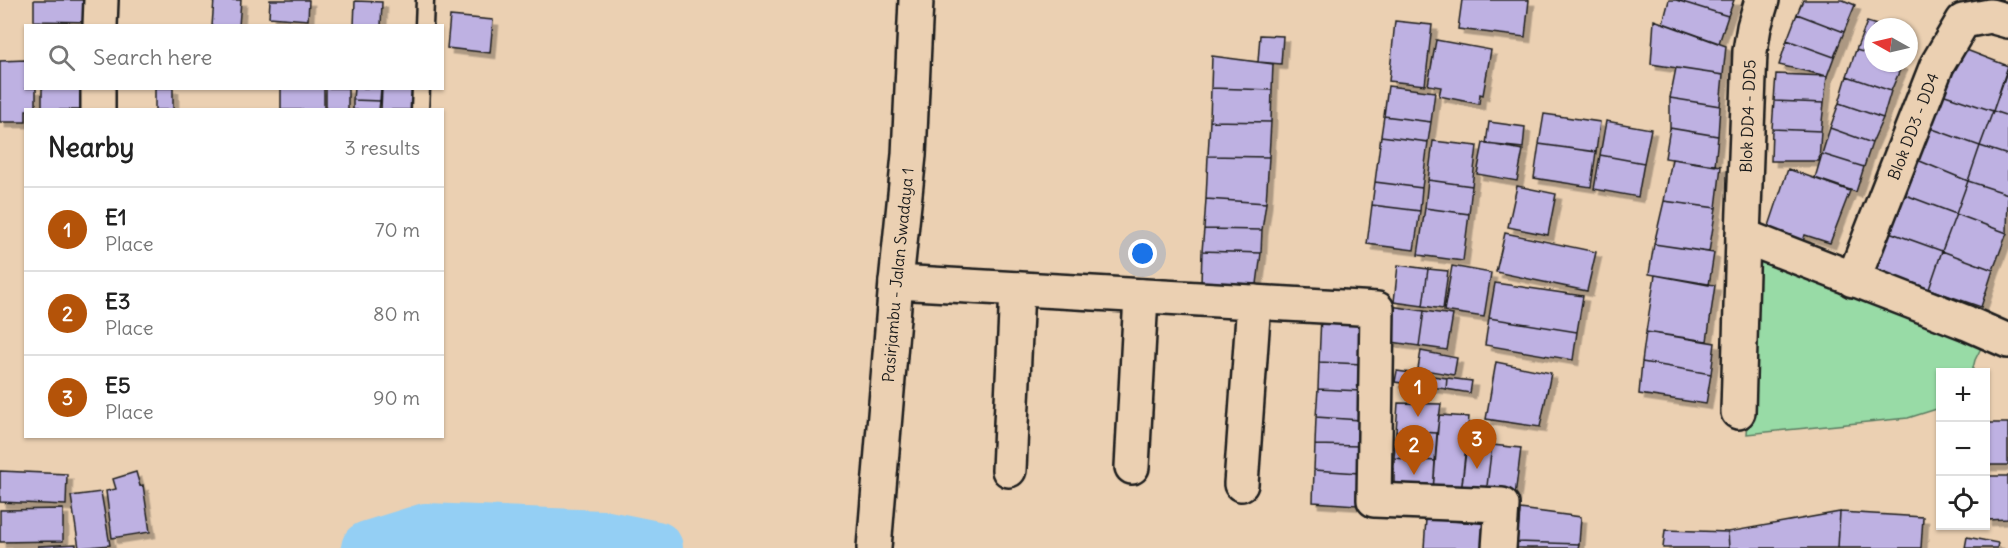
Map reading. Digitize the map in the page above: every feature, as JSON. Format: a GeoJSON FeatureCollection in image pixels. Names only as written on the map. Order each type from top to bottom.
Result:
{"type":"FeatureCollection","features":[{"type":"Feature","properties":{"kind":"street"},"geometry":{"type":"LineString","coordinates":[[100,24],[101,0]]}},
{"type":"Feature","properties":{"kind":"street","name":"Pasirjambu - Jalan Swadaya 1"},"geometry":{"type":"LineString","coordinates":[[875,540],[909,155],[916,0]]}},
{"type":"Feature","properties":{"kind":"street","name":"Blok DD4 - DD5"},"geometry":{"type":"LineString","coordinates":[[1738,412],[1750,51],[1762,0]]}},
{"type":"Feature","properties":{"kind":"street","name":"Blok DD3 - DD4"},"geometry":{"type":"LineString","coordinates":[[1853,280],[1937,65],[1963,21],[1990,16],[2008,21]]}},
{"type":"Feature","properties":{"kind":"street"},"geometry":{"type":"LineString","coordinates":[[98,90],[98,108]]}},
{"type":"Feature","properties":{"kind":"street"},"geometry":{"type":"LineString","coordinates":[[1743,236],[2007,337]]}},
{"type":"Feature","properties":{"kind":"street"},"geometry":{"type":"LineString","coordinates":[[896,282],[1377,309],[1374,500],[1502,505],[1499,548]]}},
{"type":"Feature","properties":{"kind":"street"},"geometry":{"type":"LineString","coordinates":[[1009,470],[1017,289]]}},
{"type":"Feature","properties":{"kind":"street"},"geometry":{"type":"LineString","coordinates":[[1132,467],[1141,296]]}},
{"type":"Feature","properties":{"kind":"street"},"geometry":{"type":"LineString","coordinates":[[1241,484],[1254,302]]}},
{"type":"Feature","properties":{"kind":"lane"},"geometry":{"type":"LineString","coordinates":[[424,24],[425,0]]}},
{"type":"Feature","properties":{"kind":"lane"},"geometry":{"type":"LineString","coordinates":[[420,108],[421,90]]}},
{"type":"Feature","properties":{"kind":"green space"},"geometry":{"type":"Polygon","coordinates":[[[1761,244],[1989,332],[1973,368],[1936,368],[1936,409],[1908,418],[1747,434],[1761,244]]]}},
{"type":"Feature","properties":{"kind":"building"},"geometry":{"type":"Polygon","coordinates":[[[34,0],[93,0],[93,22],[34,21],[34,0]]]}},
{"type":"Feature","properties":{"kind":"building"},"geometry":{"type":"Polygon","coordinates":[[[214,0],[241,0],[239,24],[212,24],[214,0]]]}},
{"type":"Feature","properties":{"kind":"building"},"geometry":{"type":"Polygon","coordinates":[[[270,0],[309,0],[308,20],[269,17],[270,0]]]}},
{"type":"Feature","properties":{"kind":"building"},"geometry":{"type":"Polygon","coordinates":[[[1462,0],[1529,0],[1525,37],[1458,29],[1462,0]]]}},
{"type":"Feature","properties":{"kind":"building"},"geometry":{"type":"Polygon","coordinates":[[[1669,0],[1676,0],[1728,16],[1719,43],[1663,23],[1669,0]]]}},
{"type":"Feature","properties":{"kind":"building"},"geometry":{"type":"Polygon","coordinates":[[[1676,0],[1734,0],[1728,16],[1676,0]]]}},
{"type":"Feature","properties":{"kind":"building"},"geometry":{"type":"Polygon","coordinates":[[[1803,0],[1843,0],[1855,5],[1844,32],[1797,14],[1803,0]]]}},
{"type":"Feature","properties":{"kind":"building"},"geometry":{"type":"Polygon","coordinates":[[[355,1],[382,2],[381,24],[354,24],[355,1]]]}},
{"type":"Feature","properties":{"kind":"building"},"geometry":{"type":"Polygon","coordinates":[[[1797,14],[1844,32],[1834,57],[1787,40],[1797,14]]]}},
{"type":"Feature","properties":{"kind":"building"},"geometry":{"type":"Polygon","coordinates":[[[450,16],[493,20],[490,53],[447,48],[450,16]]]}},
{"type":"Feature","properties":{"kind":"building"},"geometry":{"type":"Polygon","coordinates":[[[1654,20],[1726,46],[1723,75],[1651,64],[1654,20]]]}},
{"type":"Feature","properties":{"kind":"building"},"geometry":{"type":"Polygon","coordinates":[[[1395,21],[1432,25],[1425,85],[1389,81],[1395,21]]]}},
{"type":"Feature","properties":{"kind":"building"},"geometry":{"type":"Polygon","coordinates":[[[1864,30],[1864,52],[1856,50],[1864,30]]]}},
{"type":"Feature","properties":{"kind":"building"},"geometry":{"type":"Polygon","coordinates":[[[1260,35],[1283,36],[1281,64],[1258,62],[1260,35]]]}},
{"type":"Feature","properties":{"kind":"building"},"geometry":{"type":"Polygon","coordinates":[[[1436,40],[1491,50],[1483,95],[1480,94],[1479,104],[1439,96],[1441,87],[1428,85],[1436,40]]]}},
{"type":"Feature","properties":{"kind":"building"},"geometry":{"type":"Polygon","coordinates":[[[1787,40],[1834,57],[1827,76],[1779,65],[1787,40]]]}},
{"type":"Feature","properties":{"kind":"building"},"geometry":{"type":"Polygon","coordinates":[[[1956,46],[2008,66],[1993,111],[1939,93],[1956,46]]]}},
{"type":"Feature","properties":{"kind":"building"},"geometry":{"type":"Polygon","coordinates":[[[1856,50],[1864,52],[1864,72],[1899,72],[1891,91],[1847,76],[1856,50]]]}},
{"type":"Feature","properties":{"kind":"building"},"geometry":{"type":"Polygon","coordinates":[[[1212,56],[1273,64],[1272,90],[1211,88],[1212,56]]]}},
{"type":"Feature","properties":{"kind":"building"},"geometry":{"type":"Polygon","coordinates":[[[24,60],[24,90],[36,90],[36,108],[24,108],[24,122],[0,122],[0,61],[24,60]]]}},
{"type":"Feature","properties":{"kind":"building"},"geometry":{"type":"Polygon","coordinates":[[[1676,68],[1723,75],[1720,106],[1670,98],[1676,68]]]}},
{"type":"Feature","properties":{"kind":"building"},"geometry":{"type":"Polygon","coordinates":[[[2008,69],[2008,116],[1993,111],[2008,69]]]}},
{"type":"Feature","properties":{"kind":"building"},"geometry":{"type":"Polygon","coordinates":[[[1776,74],[1827,76],[1824,103],[1774,101],[1776,74]]]}},
{"type":"Feature","properties":{"kind":"building"},"geometry":{"type":"Polygon","coordinates":[[[1847,76],[1891,91],[1883,118],[1839,103],[1847,76]]]}},
{"type":"Feature","properties":{"kind":"building"},"geometry":{"type":"Polygon","coordinates":[[[1388,86],[1435,92],[1431,122],[1384,116],[1388,86]]]}},
{"type":"Feature","properties":{"kind":"building"},"geometry":{"type":"Polygon","coordinates":[[[1211,88],[1272,90],[1271,122],[1210,121],[1211,88]]]}},
{"type":"Feature","properties":{"kind":"building"},"geometry":{"type":"Polygon","coordinates":[[[42,90],[90,90],[90,108],[42,108],[42,90]]]}},
{"type":"Feature","properties":{"kind":"building"},"geometry":{"type":"Polygon","coordinates":[[[155,90],[173,90],[173,108],[155,108],[155,90]]]}},
{"type":"Feature","properties":{"kind":"building"},"geometry":{"type":"Polygon","coordinates":[[[281,90],[324,90],[324,108],[281,108],[281,90]]]}},
{"type":"Feature","properties":{"kind":"building"},"geometry":{"type":"Polygon","coordinates":[[[326,90],[348,90],[348,108],[326,108],[326,90]]]}},
{"type":"Feature","properties":{"kind":"building"},"geometry":{"type":"Polygon","coordinates":[[[354,90],[381,90],[380,101],[353,100],[354,90]]]}},
{"type":"Feature","properties":{"kind":"building"},"geometry":{"type":"Polygon","coordinates":[[[382,90],[414,90],[413,108],[381,108],[382,90]]]}},
{"type":"Feature","properties":{"kind":"building"},"geometry":{"type":"Polygon","coordinates":[[[1939,93],[1993,111],[1980,146],[1927,127],[1939,93]]]}},
{"type":"Feature","properties":{"kind":"building"},"geometry":{"type":"Polygon","coordinates":[[[1670,98],[1720,106],[1718,136],[1670,128],[1670,98]]]}},
{"type":"Feature","properties":{"kind":"building"},"geometry":{"type":"Polygon","coordinates":[[[353,100],[380,101],[379,108],[353,108],[353,100]]]}},
{"type":"Feature","properties":{"kind":"building"},"geometry":{"type":"Polygon","coordinates":[[[1774,101],[1824,103],[1821,131],[1772,129],[1774,101]]]}},
{"type":"Feature","properties":{"kind":"building"},"geometry":{"type":"Polygon","coordinates":[[[1839,103],[1883,118],[1872,143],[1830,128],[1839,103]]]}},
{"type":"Feature","properties":{"kind":"building"},"geometry":{"type":"Polygon","coordinates":[[[1993,111],[2008,116],[2008,155],[1980,146],[1993,111]]]}},
{"type":"Feature","properties":{"kind":"building"},"geometry":{"type":"Polygon","coordinates":[[[1544,114],[1600,122],[1596,152],[1539,144],[1544,114]]]}},
{"type":"Feature","properties":{"kind":"building"},"geometry":{"type":"Polygon","coordinates":[[[1384,116],[1431,122],[1428,142],[1381,136],[1384,116]]]}},
{"type":"Feature","properties":{"kind":"building"},"geometry":{"type":"Polygon","coordinates":[[[1210,121],[1271,122],[1269,157],[1208,156],[1210,121]]]}},
{"type":"Feature","properties":{"kind":"building"},"geometry":{"type":"Polygon","coordinates":[[[1606,121],[1651,129],[1644,163],[1600,155],[1606,121]]]}},
{"type":"Feature","properties":{"kind":"building"},"geometry":{"type":"Polygon","coordinates":[[[1489,122],[1525,127],[1523,148],[1486,144],[1489,122]]]}},
{"type":"Feature","properties":{"kind":"building"},"geometry":{"type":"Polygon","coordinates":[[[1927,127],[1980,146],[1968,181],[1915,159],[1927,127]]]}},
{"type":"Feature","properties":{"kind":"building"},"geometry":{"type":"Polygon","coordinates":[[[1670,128],[1718,136],[1715,166],[1665,158],[1670,128]]]}},
{"type":"Feature","properties":{"kind":"building"},"geometry":{"type":"Polygon","coordinates":[[[1830,128],[1872,143],[1864,167],[1822,154],[1830,128]]]}},
{"type":"Feature","properties":{"kind":"building"},"geometry":{"type":"Polygon","coordinates":[[[1772,129],[1821,131],[1819,161],[1771,161],[1772,129]]]}},
{"type":"Feature","properties":{"kind":"building"},"geometry":{"type":"Polygon","coordinates":[[[1381,136],[1428,142],[1422,188],[1375,182],[1381,136]]]}},
{"type":"Feature","properties":{"kind":"building"},"geometry":{"type":"Polygon","coordinates":[[[1433,141],[1477,146],[1472,186],[1428,180],[1433,141]]]}},
{"type":"Feature","properties":{"kind":"building"},"geometry":{"type":"Polygon","coordinates":[[[1483,143],[1523,150],[1517,181],[1477,174],[1483,143]]]}},
{"type":"Feature","properties":{"kind":"building"},"geometry":{"type":"Polygon","coordinates":[[[1539,144],[1596,152],[1591,187],[1534,178],[1539,144]]]}},
{"type":"Feature","properties":{"kind":"building"},"geometry":{"type":"Polygon","coordinates":[[[1980,146],[2008,155],[2008,194],[1968,181],[1980,146]]]}},
{"type":"Feature","properties":{"kind":"building"},"geometry":{"type":"Polygon","coordinates":[[[1822,154],[1864,167],[1856,192],[1815,178],[1822,154]]]}},
{"type":"Feature","properties":{"kind":"building"},"geometry":{"type":"Polygon","coordinates":[[[1600,155],[1644,163],[1638,197],[1594,189],[1600,155]]]}},
{"type":"Feature","properties":{"kind":"building"},"geometry":{"type":"Polygon","coordinates":[[[1208,156],[1269,157],[1266,203],[1206,199],[1208,156]]]}},
{"type":"Feature","properties":{"kind":"building"},"geometry":{"type":"Polygon","coordinates":[[[1672,159],[1721,166],[1716,208],[1664,201],[1672,159]]]}},
{"type":"Feature","properties":{"kind":"building"},"geometry":{"type":"Polygon","coordinates":[[[1915,159],[1968,181],[1956,214],[1903,194],[1915,159]]]}},
{"type":"Feature","properties":{"kind":"building"},"geometry":{"type":"Polygon","coordinates":[[[1788,169],[1850,191],[1830,243],[1805,235],[1802,245],[1767,232],[1788,169]]]}},
{"type":"Feature","properties":{"kind":"building"},"geometry":{"type":"Polygon","coordinates":[[[1428,180],[1472,186],[1469,214],[1425,208],[1428,180]]]}},
{"type":"Feature","properties":{"kind":"building"},"geometry":{"type":"Polygon","coordinates":[[[1968,181],[2008,194],[2007,233],[1956,214],[1968,181]]]}},
{"type":"Feature","properties":{"kind":"building"},"geometry":{"type":"Polygon","coordinates":[[[1375,182],[1422,188],[1420,211],[1372,205],[1375,182]]]}},
{"type":"Feature","properties":{"kind":"building"},"geometry":{"type":"Polygon","coordinates":[[[1517,186],[1556,194],[1548,235],[1508,227],[1517,186]]]}},
{"type":"Feature","properties":{"kind":"building"},"geometry":{"type":"Polygon","coordinates":[[[1903,194],[1956,214],[1942,251],[1889,232],[1903,194]]]}},
{"type":"Feature","properties":{"kind":"building"},"geometry":{"type":"Polygon","coordinates":[[[1206,199],[1266,203],[1262,230],[1204,229],[1206,199]]]}},
{"type":"Feature","properties":{"kind":"building"},"geometry":{"type":"Polygon","coordinates":[[[1664,201],[1716,208],[1709,252],[1654,244],[1664,201]]]}},
{"type":"Feature","properties":{"kind":"building"},"geometry":{"type":"Polygon","coordinates":[[[1372,205],[1420,211],[1414,250],[1367,244],[1372,205]]]}},
{"type":"Feature","properties":{"kind":"building"},"geometry":{"type":"Polygon","coordinates":[[[1425,208],[1469,214],[1463,261],[1418,255],[1425,208]]]}},
{"type":"Feature","properties":{"kind":"building"},"geometry":{"type":"Polygon","coordinates":[[[1956,214],[2007,233],[1993,270],[1942,251],[1956,214]]]}},
{"type":"Feature","properties":{"kind":"building"},"geometry":{"type":"Polygon","coordinates":[[[1204,229],[1262,230],[1261,253],[1202,251],[1204,229]]]}},
{"type":"Feature","properties":{"kind":"building"},"geometry":{"type":"Polygon","coordinates":[[[1889,232],[1942,251],[1929,289],[1875,269],[1889,232]]]}},
{"type":"Feature","properties":{"kind":"building"},"geometry":{"type":"Polygon","coordinates":[[[1505,233],[1596,252],[1587,291],[1496,272],[1505,233]]]}},
{"type":"Feature","properties":{"kind":"building"},"geometry":{"type":"Polygon","coordinates":[[[1654,244],[1714,253],[1709,285],[1649,274],[1654,244]]]}},
{"type":"Feature","properties":{"kind":"building"},"geometry":{"type":"Polygon","coordinates":[[[1202,251],[1261,253],[1257,284],[1201,284],[1202,251]]]}},
{"type":"Feature","properties":{"kind":"building"},"geometry":{"type":"Polygon","coordinates":[[[1942,251],[1993,270],[1981,307],[1929,289],[1942,251]]]}},
{"type":"Feature","properties":{"kind":"building"},"geometry":{"type":"Polygon","coordinates":[[[1398,265],[1428,269],[1423,306],[1394,302],[1398,265]]]}},
{"type":"Feature","properties":{"kind":"building"},"geometry":{"type":"Polygon","coordinates":[[[1452,266],[1491,273],[1484,317],[1444,311],[1452,266]]]}},
{"type":"Feature","properties":{"kind":"building"},"geometry":{"type":"Polygon","coordinates":[[[1428,269],[1448,271],[1443,309],[1423,306],[1428,269]]]}},
{"type":"Feature","properties":{"kind":"building"},"geometry":{"type":"Polygon","coordinates":[[[1655,275],[1715,285],[1707,341],[1646,332],[1655,275]]]}},
{"type":"Feature","properties":{"kind":"building"},"geometry":{"type":"Polygon","coordinates":[[[1495,283],[1583,296],[1577,332],[1489,318],[1495,283]]]}},
{"type":"Feature","properties":{"kind":"building"},"geometry":{"type":"Polygon","coordinates":[[[1390,306],[1424,311],[1419,346],[1385,341],[1390,306]]]}},
{"type":"Feature","properties":{"kind":"building"},"geometry":{"type":"Polygon","coordinates":[[[1424,311],[1453,315],[1447,350],[1419,346],[1424,311]]]}},
{"type":"Feature","properties":{"kind":"building"},"geometry":{"type":"Polygon","coordinates":[[[1321,316],[1361,318],[1362,364],[1319,362],[1321,316]]]}},
{"type":"Feature","properties":{"kind":"building"},"geometry":{"type":"Polygon","coordinates":[[[1489,318],[1577,332],[1573,360],[1485,345],[1489,318]]]}},
{"type":"Feature","properties":{"kind":"building"},"geometry":{"type":"Polygon","coordinates":[[[1646,332],[1715,343],[1711,374],[1642,362],[1646,332]]]}},
{"type":"Feature","properties":{"kind":"building"},"geometry":{"type":"Polygon","coordinates":[[[1421,351],[1457,358],[1454,375],[1418,369],[1421,351]]]}},
{"type":"Feature","properties":{"kind":"building"},"geometry":{"type":"Polygon","coordinates":[[[1319,362],[1362,364],[1361,391],[1318,389],[1319,362]]]}},
{"type":"Feature","properties":{"kind":"building"},"geometry":{"type":"Polygon","coordinates":[[[1496,362],[1551,373],[1540,427],[1486,419],[1496,362]]]}},
{"type":"Feature","properties":{"kind":"building"},"geometry":{"type":"Polygon","coordinates":[[[1642,362],[1711,374],[1706,404],[1639,394],[1642,362]]]}},
{"type":"Feature","properties":{"kind":"building"},"geometry":{"type":"Polygon","coordinates":[[[1397,371],[1417,374],[1416,385],[1395,382],[1397,371]]]}},
{"type":"Feature","properties":{"kind":"building"},"geometry":{"type":"Polygon","coordinates":[[[1417,374],[1447,378],[1446,389],[1416,385],[1417,374]]]}},
{"type":"Feature","properties":{"kind":"building"},"geometry":{"type":"Polygon","coordinates":[[[1447,378],[1472,381],[1470,393],[1446,389],[1447,378]]]}},
{"type":"Feature","properties":{"kind":"building"},"geometry":{"type":"Polygon","coordinates":[[[1318,389],[1361,391],[1360,420],[1316,417],[1318,389]]]}},
{"type":"Feature","properties":{"kind":"building"},"geometry":{"type":"Polygon","coordinates":[[[1398,403],[1441,404],[1437,433],[1396,431],[1398,403]]]}},
{"type":"Feature","properties":{"kind":"building"},"geometry":{"type":"Polygon","coordinates":[[[1439,415],[1469,417],[1461,493],[1433,491],[1439,415]]]}},
{"type":"Feature","properties":{"kind":"building"},"geometry":{"type":"Polygon","coordinates":[[[1316,417],[1360,420],[1360,446],[1315,445],[1316,417]]]}},
{"type":"Feature","properties":{"kind":"building"},"geometry":{"type":"Polygon","coordinates":[[[1990,423],[2008,423],[2008,465],[1990,465],[1990,423]]]}},
{"type":"Feature","properties":{"kind":"building"},"geometry":{"type":"Polygon","coordinates":[[[1396,431],[1437,433],[1435,461],[1394,458],[1396,431]]]}},
{"type":"Feature","properties":{"kind":"building"},"geometry":{"type":"Polygon","coordinates":[[[1467,443],[1492,445],[1486,494],[1461,493],[1467,443]]]}},
{"type":"Feature","properties":{"kind":"building"},"geometry":{"type":"Polygon","coordinates":[[[1315,445],[1360,446],[1359,473],[1314,470],[1315,445]]]}},
{"type":"Feature","properties":{"kind":"building"},"geometry":{"type":"Polygon","coordinates":[[[1492,445],[1521,448],[1515,496],[1486,494],[1492,445]]]}},
{"type":"Feature","properties":{"kind":"building"},"geometry":{"type":"Polygon","coordinates":[[[1394,458],[1435,461],[1433,491],[1394,489],[1394,458]]]}},
{"type":"Feature","properties":{"kind":"building"},"geometry":{"type":"Polygon","coordinates":[[[1314,470],[1359,473],[1357,505],[1313,502],[1314,470]]]}},
{"type":"Feature","properties":{"kind":"building"},"geometry":{"type":"Polygon","coordinates":[[[0,471],[67,474],[66,505],[0,502],[0,471]]]}},
{"type":"Feature","properties":{"kind":"building"},"geometry":{"type":"Polygon","coordinates":[[[136,472],[140,486],[143,485],[150,532],[112,538],[106,491],[116,489],[113,479],[136,472]]]}},
{"type":"Feature","properties":{"kind":"building"},"geometry":{"type":"Polygon","coordinates":[[[1990,476],[2008,476],[2008,519],[1990,520],[1990,476]]]}},
{"type":"Feature","properties":{"kind":"building"},"geometry":{"type":"Polygon","coordinates":[[[101,492],[110,545],[79,548],[71,496],[101,492]]]}},
{"type":"Feature","properties":{"kind":"building"},"geometry":{"type":"Polygon","coordinates":[[[63,509],[63,541],[0,542],[0,510],[63,509]]]}},
{"type":"Feature","properties":{"kind":"building"},"geometry":{"type":"Polygon","coordinates":[[[1520,509],[1581,517],[1579,544],[1517,542],[1520,509]]]}},
{"type":"Feature","properties":{"kind":"building"},"geometry":{"type":"Polygon","coordinates":[[[1840,512],[1923,517],[1921,548],[1838,548],[1840,512]]]}},
{"type":"Feature","properties":{"kind":"building"},"geometry":{"type":"Polygon","coordinates":[[[1840,512],[1838,548],[1729,548],[1728,532],[1840,512]]]}},
{"type":"Feature","properties":{"kind":"building"},"geometry":{"type":"Polygon","coordinates":[[[1426,519],[1490,524],[1488,548],[1424,548],[1426,519]]]}},
{"type":"Feature","properties":{"kind":"building"},"geometry":{"type":"Polygon","coordinates":[[[1665,530],[1728,532],[1729,548],[1663,548],[1665,530]]]}},
{"type":"Feature","properties":{"kind":"building"},"geometry":{"type":"Polygon","coordinates":[[[1967,537],[1998,543],[1997,548],[1965,548],[1967,537]]]}},
{"type":"Feature","properties":{"kind":"building"},"geometry":{"type":"Polygon","coordinates":[[[1517,542],[1579,544],[1578,548],[1517,548],[1517,542]]]}},
{"type":"Feature","properties":{"kind":"building"},"geometry":{"type":"Polygon","coordinates":[[[76,544],[76,548],[38,548],[38,546],[76,544]]]}},
{"type":"Feature","properties":{"kind":"waterway"},"geometry":{"type":"LineString","coordinates":[[368,548],[426,530],[602,537],[656,548]]}},
{"type":"Feature","properties":{"kind":"place","name":"E1"},"geometry":{"type":"Point","coordinates":[1418,417]}},
{"type":"Feature","properties":{"kind":"place","name":"E5"},"geometry":{"type":"Point","coordinates":[1477,469]}},
{"type":"Feature","properties":{"kind":"place","name":"E3"},"geometry":{"type":"Point","coordinates":[1414,475]}}]}
